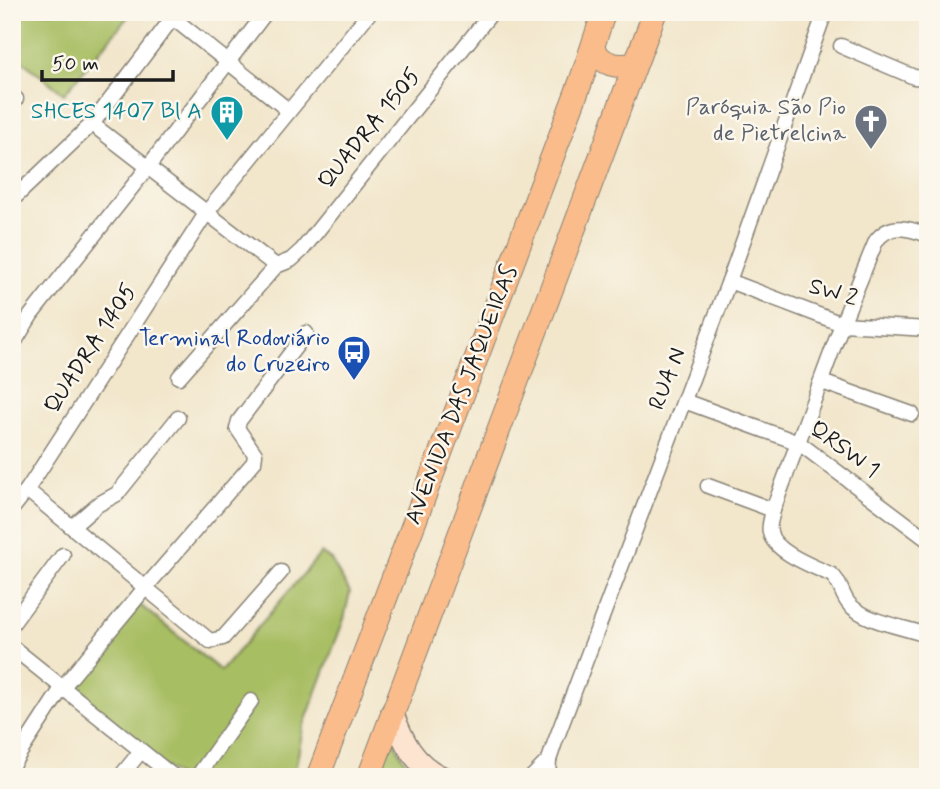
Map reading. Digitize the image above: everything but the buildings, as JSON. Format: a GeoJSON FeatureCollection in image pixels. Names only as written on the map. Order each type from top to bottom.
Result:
{"type":"FeatureCollection","features":[{"type":"Feature","properties":{"kind":"main road","name":"AVENIDA DAS JAQUEIRAS"},"geometry":{"type":"LineString","coordinates":[[318,777],[604,12]]}},
{"type":"Feature","properties":{"kind":"main road","name":"AVENIDA DAS JAQUEIRAS"},"geometry":{"type":"LineString","coordinates":[[369,777],[655,12]]}},
{"type":"Feature","properties":{"kind":"main road"},"geometry":{"type":"LineString","coordinates":[[592,49],[600,59],[609,64],[621,67],[635,64]]}},
{"type":"Feature","properties":{"kind":"street"},"geometry":{"type":"LineString","coordinates":[[12,346],[31,315],[266,12]]}},
{"type":"Feature","properties":{"kind":"street"},"geometry":{"type":"LineString","coordinates":[[12,200],[92,124],[175,15],[227,62],[288,110],[370,12]]}},
{"type":"Feature","properties":{"kind":"street","name":"QUADRA 1505"},"geometry":{"type":"LineString","coordinates":[[179,377],[276,266],[291,260],[302,250],[492,12]]}},
{"type":"Feature","properties":{"kind":"street","name":"RUA N"},"geometry":{"type":"LineString","coordinates":[[548,777],[549,760],[729,281],[825,12]]}},
{"type":"Feature","properties":{"kind":"street"},"geometry":{"type":"LineString","coordinates":[[841,46],[914,77],[928,78]]}},
{"type":"Feature","properties":{"kind":"street","name":"QUADRA 1405"},"geometry":{"type":"LineString","coordinates":[[12,509],[27,490],[206,212],[288,110]]}},
{"type":"Feature","properties":{"kind":"street"},"geometry":{"type":"LineString","coordinates":[[92,124],[276,266]]}},
{"type":"Feature","properties":{"kind":"street"},"geometry":{"type":"LineString","coordinates":[[920,633],[861,614],[850,606],[838,581],[832,575],[780,549],[769,531],[773,510],[876,241],[881,234],[904,226],[928,235]]}},
{"type":"Feature","properties":{"kind":"street","name":"SW 2"},"geometry":{"type":"LineString","coordinates":[[729,281],[842,324],[928,329]]}},
{"type":"Feature","properties":{"kind":"street"},"geometry":{"type":"LineString","coordinates":[[12,331],[31,315]]}},
{"type":"Feature","properties":{"kind":"street"},"geometry":{"type":"LineString","coordinates":[[12,765],[62,688],[254,462],[255,454],[237,428],[239,421],[306,333]]}},
{"type":"Feature","properties":{"kind":"street"},"geometry":{"type":"LineString","coordinates":[[822,382],[912,414]]}},
{"type":"Feature","properties":{"kind":"street","name":"QRSW 1"},"geometry":{"type":"LineString","coordinates":[[684,401],[799,443],[928,540]]}},
{"type":"Feature","properties":{"kind":"street"},"geometry":{"type":"LineString","coordinates":[[72,527],[97,505],[117,494],[178,418]]}},
{"type":"Feature","properties":{"kind":"street"},"geometry":{"type":"LineString","coordinates":[[708,486],[773,510]]}},
{"type":"Feature","properties":{"kind":"street"},"geometry":{"type":"LineString","coordinates":[[27,490],[204,638],[214,641],[223,638],[281,572]]}},
{"type":"Feature","properties":{"kind":"street"},"geometry":{"type":"LineString","coordinates":[[12,624],[63,555]]}},
{"type":"Feature","properties":{"kind":"street"},"geometry":{"type":"LineString","coordinates":[[12,647],[174,777]]}},
{"type":"Feature","properties":{"kind":"street"},"geometry":{"type":"LineString","coordinates":[[197,777],[251,701]]}},
{"type":"Feature","properties":{"kind":"street"},"geometry":{"type":"LineString","coordinates":[[393,712],[401,734],[419,764],[442,777]]}},
{"type":"Feature","properties":{"kind":"street"},"geometry":{"type":"LineString","coordinates":[[120,777],[141,751]]}},
{"type":"Feature","properties":{"kind":"street","name":"RUA N"},"geometry":{"type":"LineString","coordinates":[[532,777],[549,760]]}},
{"type":"Feature","properties":{"kind":"green space"},"geometry":{"type":"Polygon","coordinates":[[[12,12],[132,12],[64,94],[12,53],[12,12]]]}},
{"type":"Feature","properties":{"kind":"green space"},"geometry":{"type":"Polygon","coordinates":[[[321,553],[331,560],[350,592],[344,619],[303,728],[294,777],[179,777],[141,751],[75,688],[140,605],[221,671],[321,553]]]}},
{"type":"Feature","properties":{"kind":"green space"},"geometry":{"type":"Polygon","coordinates":[[[393,739],[405,762],[425,777],[378,777],[393,739]]]}},
{"type":"Feature","properties":{"kind":"place","name":"SHCES 1407 Bl A"},"geometry":{"type":"Point","coordinates":[227,142]}},
{"type":"Feature","properties":{"kind":"place","name":"Paróquia São Pio de Pietrelcina"},"geometry":{"type":"Point","coordinates":[871,151]}},
{"type":"Feature","properties":{"kind":"place","name":"Terminal Rodoviário do Cruzeiro"},"geometry":{"type":"Point","coordinates":[354,382]}}]}
